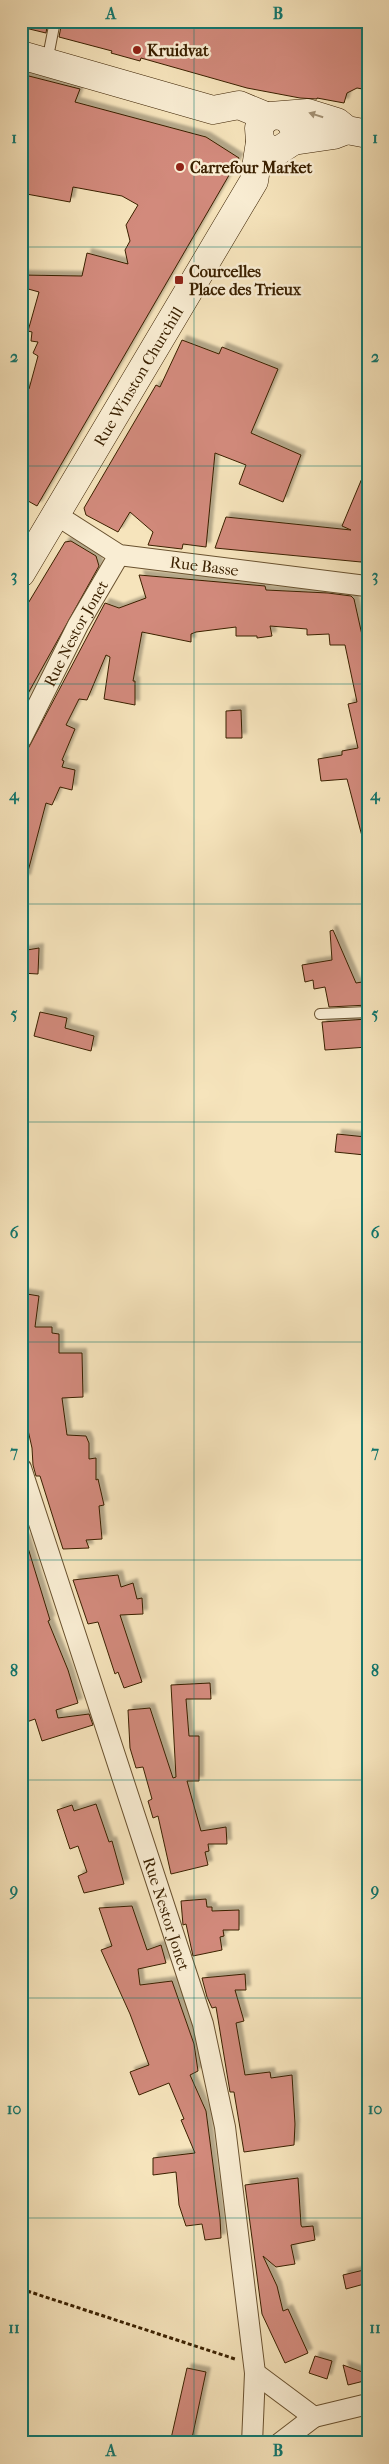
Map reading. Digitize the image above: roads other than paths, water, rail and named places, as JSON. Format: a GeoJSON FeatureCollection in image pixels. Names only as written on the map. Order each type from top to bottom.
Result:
{"type":"FeatureCollection","features":[{"type":"Feature","properties":{"kind":"main road"},"geometry":{"type":"LineString","coordinates":[[21,55],[213,110],[239,105],[273,133],[308,113],[337,122],[358,132]]}},
{"type":"Feature","properties":{"kind":"main road","name":"Rue Winston Churchill"},"geometry":{"type":"LineString","coordinates":[[21,573],[254,181],[266,175],[276,164],[273,133]]}},
{"type":"Feature","properties":{"kind":"street","name":"Rue Basse"},"geometry":{"type":"LineString","coordinates":[[55,514],[119,555],[367,588]]}},
{"type":"Feature","properties":{"kind":"street","name":"Rue Nestor Jonet"},"geometry":{"type":"LineString","coordinates":[[21,739],[78,625],[119,555]]}},
{"type":"Feature","properties":{"kind":"street","name":"Rue Nestor Jonet"},"geometry":{"type":"LineString","coordinates":[[21,1468],[202,2024],[225,2127],[255,2369],[252,2443]]}},
{"type":"Feature","properties":{"kind":"street"},"geometry":{"type":"LineString","coordinates":[[255,2369],[314,2417]]}},
{"type":"Feature","properties":{"kind":"street"},"geometry":{"type":"LineString","coordinates":[[280,2443],[314,2417],[368,2404]]}},
{"type":"Feature","properties":{"kind":"lane"},"geometry":{"type":"LineString","coordinates":[[47,62],[55,21]]}},
{"type":"Feature","properties":{"kind":"lane"},"geometry":{"type":"LineString","coordinates":[[320,1014],[368,1012]]}},
{"type":"Feature","properties":{"kind":"place","name":"Kruidvat"},"geometry":{"type":"Point","coordinates":[137,50]}},
{"type":"Feature","properties":{"kind":"place","name":"Carrefour Market"},"geometry":{"type":"Point","coordinates":[180,167]}},
{"type":"Feature","properties":{"kind":"place","name":"Courcelles Place des Trieux"},"geometry":{"type":"Point","coordinates":[179,280]}}]}
